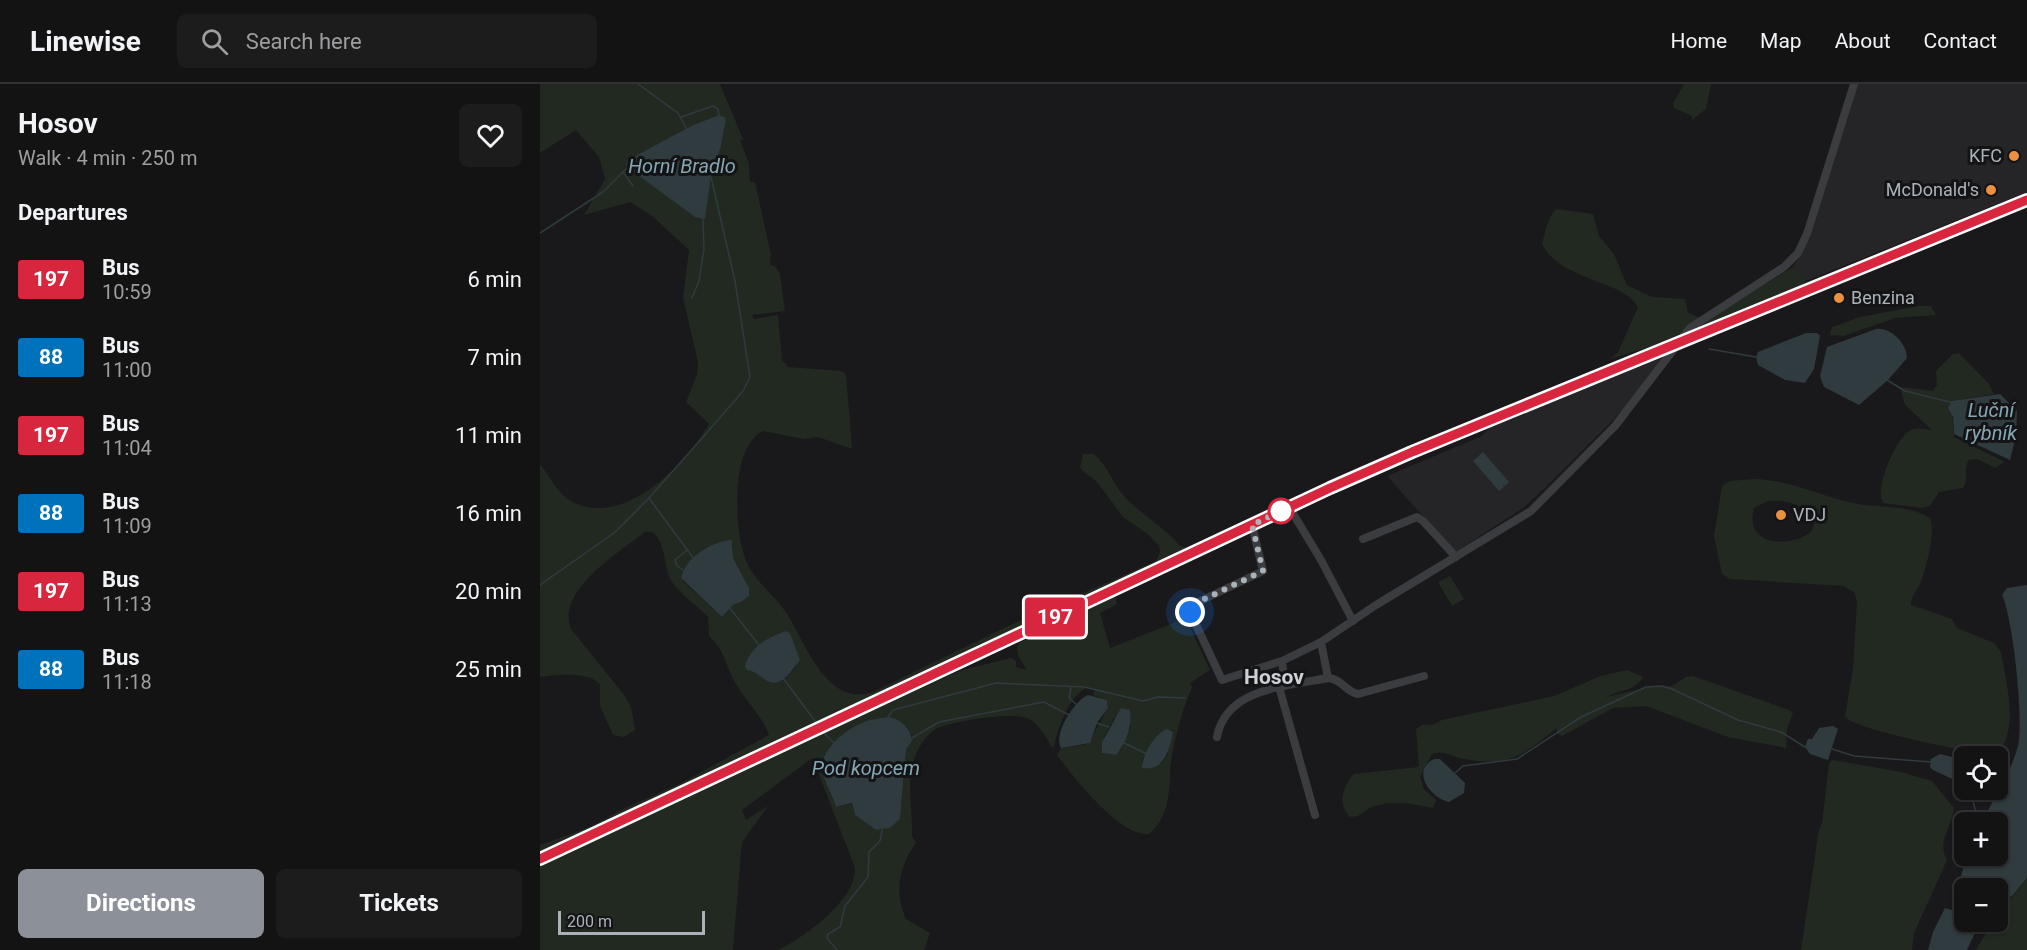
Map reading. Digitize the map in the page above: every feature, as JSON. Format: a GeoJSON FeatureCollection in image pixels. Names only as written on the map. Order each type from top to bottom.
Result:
{"type":"FeatureCollection","features":[{"type":"Feature","properties":{"kind":"main road"},"geometry":{"type":"LineString","coordinates":[[540,859],[1289,507],[1412,452],[2027,200]]}},
{"type":"Feature","properties":{"kind":"street"},"geometry":{"type":"LineString","coordinates":[[1252,525],[1263,571],[1192,605],[1190,612],[1222,680],[1227,681],[1282,661],[1321,642],[1531,511],[1615,426],[1690,328],[1793,261],[1802,247],[1854,84]]}},
{"type":"Feature","properties":{"kind":"street"},"geometry":{"type":"LineString","coordinates":[[1289,507],[1321,560],[1353,621]]}},
{"type":"Feature","properties":{"kind":"street"},"geometry":{"type":"LineString","coordinates":[[1363,539],[1417,517],[1456,557]]}},
{"type":"Feature","properties":{"kind":"street"},"geometry":{"type":"LineString","coordinates":[[1321,642],[1328,678]]}},
{"type":"Feature","properties":{"kind":"street"},"geometry":{"type":"LineString","coordinates":[[1282,661],[1282,687],[1316,814]]}},
{"type":"Feature","properties":{"kind":"street"},"geometry":{"type":"LineString","coordinates":[[1216,737],[1220,722],[1236,704],[1260,691],[1328,678],[1337,679],[1351,692],[1358,694],[1424,676]]}},
{"type":"Feature","properties":{"kind":"shaded area"},"geometry":{"type":"Polygon","coordinates":[[[540,84],[720,84],[743,139],[740,140],[749,164],[750,182],[755,182],[771,255],[770,265],[775,266],[780,274],[785,311],[752,315],[754,319],[778,315],[782,360],[788,367],[841,371],[846,374],[852,449],[818,437],[804,439],[763,431],[752,440],[744,454],[737,492],[739,532],[751,571],[789,617],[821,671],[831,683],[843,691],[857,694],[873,692],[1006,627],[1156,561],[1160,552],[1159,546],[1149,535],[1123,517],[1097,482],[1083,471],[1080,467],[1083,454],[1094,454],[1124,496],[1180,546],[1185,547],[1184,552],[540,855],[540,845],[590,827],[625,808],[681,783],[769,735],[736,684],[719,648],[709,636],[708,617],[680,592],[671,580],[660,541],[651,532],[645,532],[593,574],[573,600],[569,614],[571,629],[625,696],[631,707],[635,730],[624,737],[613,735],[600,706],[600,684],[594,680],[572,675],[540,677],[540,464],[557,488],[569,500],[589,507],[609,507],[630,501],[668,475],[698,441],[709,424],[686,402],[697,375],[698,362],[683,298],[689,250],[651,215],[630,202],[584,215],[605,179],[599,157],[576,130],[540,153],[540,84]],[[719,115],[693,125],[626,163],[695,217],[706,215],[711,179],[725,121],[719,115]],[[733,543],[683,581],[722,617],[733,605],[741,602],[749,588],[733,558],[733,543]],[[786,631],[759,645],[754,671],[767,681],[784,680],[796,667],[790,633],[786,631]]]}},
{"type":"Feature","properties":{"kind":"shaded area"},"geometry":{"type":"Polygon","coordinates":[[[1684,84],[1711,84],[1706,109],[1692,120],[1692,116],[1674,108],[1673,103],[1684,84]]]}},
{"type":"Feature","properties":{"kind":"shaded area"},"geometry":{"type":"Polygon","coordinates":[[[1857,84],[2027,84],[2027,192],[1806,281],[1793,267],[1810,239],[1857,84]]]}},
{"type":"Feature","properties":{"kind":"shaded area"},"geometry":{"type":"Polygon","coordinates":[[[1557,209],[1593,214],[1599,236],[1614,254],[1627,285],[1652,297],[1685,299],[1688,313],[1702,318],[1679,338],[1610,359],[1618,352],[1638,307],[1619,291],[1562,266],[1551,256],[1542,244],[1549,220],[1557,209]]]}},
{"type":"Feature","properties":{"kind":"shaded area"},"geometry":{"type":"Polygon","coordinates":[[[1793,267],[1806,281],[1803,285],[1691,333],[1693,329],[1793,267]]]}},
{"type":"Feature","properties":{"kind":"shaded area"},"geometry":{"type":"Polygon","coordinates":[[[1919,306],[1931,306],[1936,315],[1895,318],[1844,336],[1830,335],[1832,327],[1860,317],[1919,306]]]}},
{"type":"Feature","properties":{"kind":"shaded area"},"geometry":{"type":"Polygon","coordinates":[[[1959,353],[1989,384],[1994,394],[1951,401],[1954,437],[2005,462],[1995,468],[1977,459],[1969,460],[1963,488],[1939,492],[1930,506],[1922,508],[1884,503],[1881,497],[1883,477],[1898,444],[1912,429],[1932,430],[1905,405],[1900,387],[1933,391],[1937,385],[1936,371],[1953,354],[1959,353]]]}},
{"type":"Feature","properties":{"kind":"shaded area"},"geometry":{"type":"Polygon","coordinates":[[[1663,357],[1625,408],[1545,488],[1523,508],[1455,552],[1387,476],[1482,436],[1490,427],[1663,357]]]}},
{"type":"Feature","properties":{"kind":"shaded area"},"geometry":{"type":"Polygon","coordinates":[[[1754,479],[1781,482],[1845,501],[1904,509],[1930,518],[1932,531],[1927,560],[1911,605],[1952,619],[1957,628],[1994,643],[2001,652],[2010,705],[2008,732],[2003,746],[1954,746],[1954,748],[1942,746],[1871,729],[1845,717],[1853,668],[1857,602],[1854,592],[1843,586],[1730,579],[1722,574],[1714,536],[1722,486],[1730,481],[1754,479]],[[1768,501],[1754,508],[1752,521],[1755,530],[1762,537],[1782,542],[1803,537],[1812,531],[1815,520],[1811,515],[1806,510],[1788,502],[1768,501]]]}},
{"type":"Feature","properties":{"kind":"shaded area"},"geometry":{"type":"Polygon","coordinates":[[[1450,576],[1464,599],[1452,606],[1438,582],[1450,576]]]}},
{"type":"Feature","properties":{"kind":"shaded area"},"geometry":{"type":"Polygon","coordinates":[[[1115,596],[1117,604],[1100,613],[1110,648],[1184,619],[1190,627],[1210,670],[1190,683],[1192,688],[1181,718],[1172,755],[1164,814],[1149,834],[1137,832],[1125,826],[1098,804],[1057,755],[1061,748],[1088,744],[1108,708],[1107,700],[1093,695],[1095,689],[1086,688],[1068,707],[1053,749],[1036,724],[1019,716],[982,718],[944,726],[933,731],[922,743],[913,764],[910,784],[912,836],[916,843],[902,870],[899,890],[906,919],[930,933],[924,950],[778,950],[827,916],[847,892],[853,880],[855,868],[813,759],[811,759],[742,810],[746,820],[768,806],[743,841],[733,950],[540,950],[540,863],[814,735],[962,670],[1011,658],[1016,661],[1016,667],[1027,670],[1018,656],[1019,643],[1115,596]],[[888,717],[873,719],[851,729],[837,740],[826,753],[822,767],[836,807],[852,804],[855,815],[876,830],[890,828],[900,819],[906,749],[912,736],[888,717]],[[1114,718],[1104,737],[1102,753],[1113,755],[1121,749],[1131,726],[1114,718]],[[1173,730],[1153,740],[1142,761],[1160,764],[1167,756],[1173,730]]]}},
{"type":"Feature","properties":{"kind":"shaded area"},"geometry":{"type":"Polygon","coordinates":[[[1627,670],[1643,677],[1640,682],[1631,688],[1606,697],[1650,687],[1672,686],[1686,677],[1693,676],[1789,710],[1793,713],[1787,729],[1786,748],[1728,737],[1646,706],[1613,708],[1562,736],[1557,733],[1557,728],[1534,746],[1505,760],[1480,761],[1445,753],[1432,754],[1420,777],[1424,789],[1436,800],[1433,808],[1406,803],[1387,803],[1371,807],[1358,816],[1350,817],[1346,812],[1343,801],[1344,789],[1354,774],[1419,767],[1416,729],[1422,725],[1432,725],[1442,720],[1554,696],[1601,676],[1627,670]]]}},
{"type":"Feature","properties":{"kind":"shaded area"},"geometry":{"type":"Polygon","coordinates":[[[1833,760],[1901,772],[1932,781],[1954,808],[1943,846],[1947,860],[1914,933],[1912,950],[1801,950],[1819,829],[1822,824],[1829,763],[1833,760]]]}},
{"type":"Feature","properties":{"kind":"shaded area"},"geometry":{"type":"Polygon","coordinates":[[[2027,879],[2027,950],[1976,950],[1987,932],[2008,932],[2008,902],[2027,879]]]}},
{"type":"Feature","properties":{"kind":"water","name":"Horní Bradlo"},"geometry":{"type":"Polygon","coordinates":[[[719,115],[726,118],[721,146],[711,177],[705,219],[695,217],[627,167],[626,163],[630,159],[693,125],[719,115]]]}},
{"type":"Feature","properties":{"kind":"water"},"geometry":{"type":"Polygon","coordinates":[[[1876,329],[1887,331],[1897,338],[1906,353],[1907,358],[1888,380],[1859,405],[1824,387],[1820,376],[1827,347],[1876,329]]]}},
{"type":"Feature","properties":{"kind":"water"},"geometry":{"type":"Polygon","coordinates":[[[1806,333],[1817,333],[1820,336],[1814,369],[1805,383],[1785,380],[1758,365],[1756,357],[1758,352],[1806,333]]]}},
{"type":"Feature","properties":{"kind":"water","name":"Luční rybník"},"geometry":{"type":"Polygon","coordinates":[[[2000,394],[2017,411],[2016,436],[2010,460],[1954,434],[1953,417],[1948,408],[1951,401],[2000,394]]]}},
{"type":"Feature","properties":{"kind":"water"},"geometry":{"type":"Polygon","coordinates":[[[1483,452],[1509,482],[1505,486],[1502,484],[1504,487],[1499,491],[1473,461],[1483,452]]]}},
{"type":"Feature","properties":{"kind":"water"},"geometry":{"type":"Polygon","coordinates":[[[732,540],[733,558],[749,588],[749,596],[733,605],[722,617],[681,578],[688,563],[701,551],[716,543],[732,540]]]}},
{"type":"Feature","properties":{"kind":"water"},"geometry":{"type":"Polygon","coordinates":[[[2027,585],[2027,878],[2008,898],[2008,878],[1960,878],[1964,866],[2008,866],[2008,812],[1987,812],[1994,800],[2008,800],[2008,772],[2018,746],[2020,715],[2018,693],[2010,625],[2002,595],[2007,588],[2027,585]]]}},
{"type":"Feature","properties":{"kind":"water"},"geometry":{"type":"Polygon","coordinates":[[[786,631],[790,633],[800,660],[785,678],[776,683],[770,682],[747,670],[745,666],[747,659],[755,648],[773,636],[786,631]]]}},
{"type":"Feature","properties":{"kind":"water"},"geometry":{"type":"Polygon","coordinates":[[[1088,695],[1107,700],[1108,708],[1097,723],[1090,743],[1061,748],[1060,735],[1066,719],[1082,698],[1088,695]]]}},
{"type":"Feature","properties":{"kind":"water"},"geometry":{"type":"Polygon","coordinates":[[[1121,708],[1130,710],[1126,739],[1116,755],[1102,753],[1102,742],[1121,708]]]}},
{"type":"Feature","properties":{"kind":"water","name":"Pod kopcem"},"geometry":{"type":"Polygon","coordinates":[[[888,717],[904,724],[912,741],[906,749],[900,819],[890,828],[876,830],[855,815],[852,803],[836,807],[822,768],[826,753],[843,734],[864,722],[888,717]]]}},
{"type":"Feature","properties":{"kind":"water"},"geometry":{"type":"Polygon","coordinates":[[[1833,726],[1838,729],[1828,760],[1810,754],[1805,747],[1808,739],[1812,739],[1819,728],[1833,726]]]}},
{"type":"Feature","properties":{"kind":"water"},"geometry":{"type":"Polygon","coordinates":[[[1167,729],[1173,732],[1165,758],[1156,766],[1142,768],[1150,745],[1167,729]]]}},
{"type":"Feature","properties":{"kind":"water"},"geometry":{"type":"Polygon","coordinates":[[[1940,754],[1954,757],[1954,780],[1933,770],[1930,767],[1931,759],[1940,754]]]}},
{"type":"Feature","properties":{"kind":"water"},"geometry":{"type":"Polygon","coordinates":[[[1434,759],[1440,759],[1465,783],[1464,793],[1449,802],[1430,790],[1423,777],[1427,764],[1434,759]]]}},
{"type":"Feature","properties":{"kind":"water"},"geometry":{"type":"Polygon","coordinates":[[[1945,908],[1954,911],[1954,932],[1975,932],[1967,950],[1928,950],[1933,932],[1945,908]]]}},
{"type":"Feature","properties":{"kind":"waterway"},"geometry":{"type":"LineString","coordinates":[[638,84],[678,113],[686,128]]}},
{"type":"Feature","properties":{"kind":"waterway"},"geometry":{"type":"LineString","coordinates":[[681,117],[713,106],[718,109],[719,116]]}},
{"type":"Feature","properties":{"kind":"waterway"},"geometry":{"type":"LineString","coordinates":[[540,233],[603,192],[628,167]]}},
{"type":"Feature","properties":{"kind":"waterway"},"geometry":{"type":"LineString","coordinates":[[623,172],[633,186]]}},
{"type":"Feature","properties":{"kind":"waterway"},"geometry":{"type":"LineString","coordinates":[[694,559],[649,498],[743,391],[750,377],[735,281],[711,177]]}},
{"type":"Feature","properties":{"kind":"waterway"},"geometry":{"type":"LineString","coordinates":[[692,298],[699,281],[704,249],[703,218]]}},
{"type":"Feature","properties":{"kind":"waterway"},"geometry":{"type":"LineString","coordinates":[[1709,349],[1756,357]]}},
{"type":"Feature","properties":{"kind":"waterway"},"geometry":{"type":"LineString","coordinates":[[1887,380],[1905,391],[1950,402]]}},
{"type":"Feature","properties":{"kind":"waterway"},"geometry":{"type":"LineString","coordinates":[[540,585],[614,533],[649,498]]}},
{"type":"Feature","properties":{"kind":"waterway"},"geometry":{"type":"LineString","coordinates":[[683,570],[677,566],[675,560],[687,550]]}},
{"type":"Feature","properties":{"kind":"waterway"},"geometry":{"type":"LineString","coordinates":[[729,607],[759,645]]}},
{"type":"Feature","properties":{"kind":"waterway"},"geometry":{"type":"LineString","coordinates":[[783,678],[815,721]]}},
{"type":"Feature","properties":{"kind":"waterway"},"geometry":{"type":"LineString","coordinates":[[888,717],[893,710],[996,683],[1084,687],[1143,701],[1158,697],[1185,698]]}},
{"type":"Feature","properties":{"kind":"waterway"},"geometry":{"type":"LineString","coordinates":[[1455,773],[1463,766],[1517,759],[1581,717],[1646,687],[1662,686],[1672,689],[1738,720],[1781,732],[1805,747]]}},
{"type":"Feature","properties":{"kind":"waterway"},"geometry":{"type":"LineString","coordinates":[[1071,688],[1069,698],[1076,704]]}},
{"type":"Feature","properties":{"kind":"waterway"},"geometry":{"type":"LineString","coordinates":[[912,738],[939,722],[1044,702],[1069,715]]}},
{"type":"Feature","properties":{"kind":"waterway"},"geometry":{"type":"LineString","coordinates":[[1096,723],[1109,727]]}},
{"type":"Feature","properties":{"kind":"waterway"},"geometry":{"type":"LineString","coordinates":[[824,733],[834,743]]}},
{"type":"Feature","properties":{"kind":"waterway"},"geometry":{"type":"LineString","coordinates":[[1124,743],[1147,754]]}},
{"type":"Feature","properties":{"kind":"waterway"},"geometry":{"type":"LineString","coordinates":[[1832,749],[1854,756],[1931,762]]}},
{"type":"Feature","properties":{"kind":"waterway"},"geometry":{"type":"LineString","coordinates":[[1973,800],[1976,812]]}},
{"type":"Feature","properties":{"kind":"waterway"},"geometry":{"type":"LineString","coordinates":[[837,950],[827,938],[828,934],[840,927],[845,906],[868,877],[869,852],[880,841],[882,830]]}},
{"type":"Feature","properties":{"kind":"bus line","name":"197"},"geometry":{"type":"LineString","coordinates":[[540,859],[1330,488],[1412,452],[2027,200]]}},
{"type":"Feature","properties":{"kind":"place","name":"KFC"},"geometry":{"type":"Point","coordinates":[2014,156]}},
{"type":"Feature","properties":{"kind":"place","name":"McDonald's"},"geometry":{"type":"Point","coordinates":[1991,190]}},
{"type":"Feature","properties":{"kind":"place","name":"Benzina"},"geometry":{"type":"Point","coordinates":[1839,298]}},
{"type":"Feature","properties":{"kind":"place","name":"VDJ"},"geometry":{"type":"Point","coordinates":[1781,515]}},
{"type":"Feature","properties":{"kind":"district","name":"Hosov"},"geometry":{"type":"Point","coordinates":[1274,677]}},
{"type":"Feature","properties":{"kind":"route"},"geometry":{"type":"LineString","coordinates":[[1190,612],[1192,605],[1263,571],[1252,525],[1289,507],[1281,511]]}}]}
